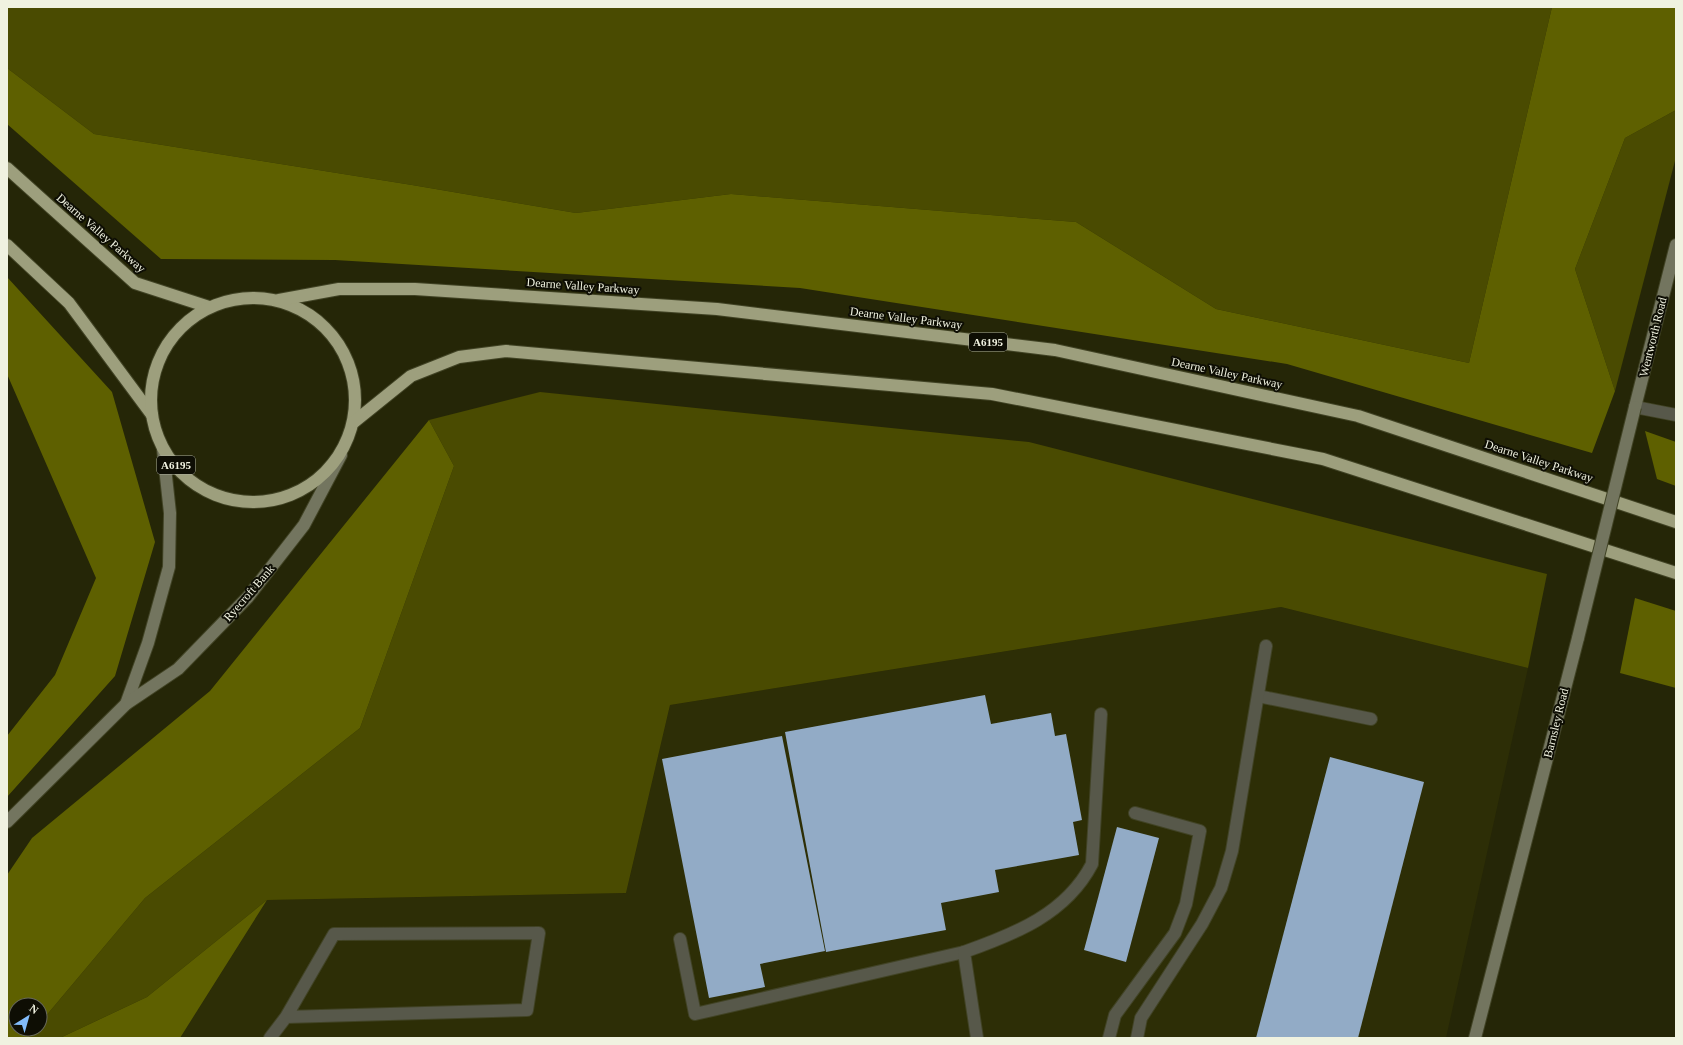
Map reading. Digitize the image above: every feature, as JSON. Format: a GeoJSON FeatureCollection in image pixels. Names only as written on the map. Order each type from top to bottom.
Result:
{"type":"FeatureCollection","features":[{"type":"Feature","properties":{"kind":"highway","name":"Dearne Valley Parkway"},"geometry":{"type":"LineString","coordinates":[[7,168],[135,283],[209,307]]}},
{"type":"Feature","properties":{"kind":"highway","name":"A6195"},"geometry":{"type":"LineString","coordinates":[[7,245],[70,303],[152,415]]}},
{"type":"Feature","properties":{"kind":"highway","name":"Dearne Valley Parkway"},"geometry":{"type":"LineString","coordinates":[[279,300],[339,289],[423,289],[717,309],[1055,350],[1358,416],[1676,522]]}},
{"type":"Feature","properties":{"kind":"highway","name":"A6195"},"geometry":{"type":"LineString","coordinates":[[244,297],[279,300],[308,313],[332,333],[348,360],[356,390],[354,422],[341,455],[317,481],[286,497],[250,502],[216,495],[186,477],[163,449],[152,415],[152,383],[162,352],[182,325],[209,307],[244,297]]}},
{"type":"Feature","properties":{"kind":"highway","name":"A6195"},"geometry":{"type":"LineString","coordinates":[[354,422],[410,376],[459,357],[506,351],[992,394],[1323,459],[1676,573]]}},
{"type":"Feature","properties":{"kind":"street","name":"Wentworth Road"},"geometry":{"type":"LineString","coordinates":[[1635,407],[1676,245]]}},
{"type":"Feature","properties":{"kind":"street"},"geometry":{"type":"LineString","coordinates":[[1635,407],[1676,416]]}},
{"type":"Feature","properties":{"kind":"street","name":"Barnsley Road"},"geometry":{"type":"LineString","coordinates":[[1475,1038],[1578,638],[1635,407]]}},
{"type":"Feature","properties":{"kind":"street","name":"Ryecroft Bank"},"geometry":{"type":"LineString","coordinates":[[126,704],[148,643],[169,567],[170,514],[163,449]]}},
{"type":"Feature","properties":{"kind":"street","name":"Ryecroft Bank"},"geometry":{"type":"LineString","coordinates":[[7,822],[126,704],[178,669],[248,597],[304,525],[341,455]]}},
{"type":"Feature","properties":{"kind":"street"},"geometry":{"type":"LineString","coordinates":[[1137,1038],[1141,1018],[1202,924],[1221,888],[1232,850],[1266,646]]}},
{"type":"Feature","properties":{"kind":"street"},"geometry":{"type":"LineString","coordinates":[[1258,696],[1371,719]]}},
{"type":"Feature","properties":{"kind":"street"},"geometry":{"type":"LineString","coordinates":[[680,939],[695,1014],[964,952],[1005,938],[1031,924],[1059,906],[1084,877],[1092,864],[1101,714]]}},
{"type":"Feature","properties":{"kind":"street"},"geometry":{"type":"LineString","coordinates":[[1109,1038],[1115,1015],[1175,933],[1186,904],[1200,831],[1135,814]]}},
{"type":"Feature","properties":{"kind":"street"},"geometry":{"type":"LineString","coordinates":[[270,1038],[286,1017],[334,934],[539,933],[527,1010],[286,1017]]}},
{"type":"Feature","properties":{"kind":"street"},"geometry":{"type":"LineString","coordinates":[[964,952],[977,1038]]}},
{"type":"Feature","properties":{"kind":"shaded area"},"geometry":{"type":"Polygon","coordinates":[[[7,7],[1552,7],[1469,363],[1216,309],[1076,222],[731,194],[576,213],[94,134],[7,68],[7,7]]]}},
{"type":"Feature","properties":{"kind":"shaded area"},"geometry":{"type":"Polygon","coordinates":[[[1552,7],[1676,7],[1676,110],[1625,138],[1575,269],[1615,391],[1592,453],[1287,364],[800,288],[335,260],[161,259],[7,124],[7,68],[94,134],[576,213],[731,194],[1076,222],[1216,309],[1469,363],[1552,7]]]}},
{"type":"Feature","properties":{"kind":"shaded area"},"geometry":{"type":"Polygon","coordinates":[[[1676,110],[1676,157],[1615,391],[1575,269],[1625,138],[1676,110]]]}},
{"type":"Feature","properties":{"kind":"shaded area"},"geometry":{"type":"Polygon","coordinates":[[[7,277],[112,392],[155,542],[115,676],[7,797],[7,736],[55,675],[96,578],[7,374],[7,277]]]}},
{"type":"Feature","properties":{"kind":"shaded area"},"geometry":{"type":"Polygon","coordinates":[[[540,392],[1029,442],[1547,574],[1528,668],[1281,607],[670,705],[626,893],[267,900],[147,997],[60,1038],[28,1038],[48,1037],[48,1013],[145,898],[360,728],[454,466],[429,420],[540,392]]]}},
{"type":"Feature","properties":{"kind":"shaded area"},"geometry":{"type":"Polygon","coordinates":[[[429,420],[454,466],[360,728],[145,898],[48,1013],[48,997],[8,997],[8,1037],[29,1037],[7,1038],[7,875],[32,838],[210,691],[429,420]]]}},
{"type":"Feature","properties":{"kind":"shaded area"},"geometry":{"type":"Polygon","coordinates":[[[1645,431],[1676,442],[1676,486],[1657,479],[1645,431]]]}},
{"type":"Feature","properties":{"kind":"shaded area"},"geometry":{"type":"Polygon","coordinates":[[[1635,598],[1676,611],[1676,688],[1620,673],[1635,598]]]}},
{"type":"Feature","properties":{"kind":"shaded area"},"geometry":{"type":"Polygon","coordinates":[[[1281,607],[1528,668],[1446,1038],[180,1038],[267,900],[626,893],[670,705],[1281,607]]]}},
{"type":"Feature","properties":{"kind":"shaded area"},"geometry":{"type":"Polygon","coordinates":[[[267,900],[180,1038],[60,1038],[147,997],[267,900]]]}},
{"type":"Feature","properties":{"kind":"building"},"geometry":{"type":"Polygon","coordinates":[[[985,695],[991,724],[1051,713],[1055,736],[1066,734],[1082,820],[1073,822],[1079,855],[995,870],[999,892],[941,903],[946,930],[826,952],[785,732],[985,695]]]}},
{"type":"Feature","properties":{"kind":"building"},"geometry":{"type":"Polygon","coordinates":[[[782,736],[825,951],[760,964],[765,987],[709,998],[662,759],[782,736]]]}},
{"type":"Feature","properties":{"kind":"building"},"geometry":{"type":"Polygon","coordinates":[[[1330,757],[1424,782],[1358,1038],[1256,1038],[1330,757]]]}},
{"type":"Feature","properties":{"kind":"building"},"geometry":{"type":"Polygon","coordinates":[[[1117,827],[1159,838],[1126,962],[1084,950],[1117,827]]]}}]}
